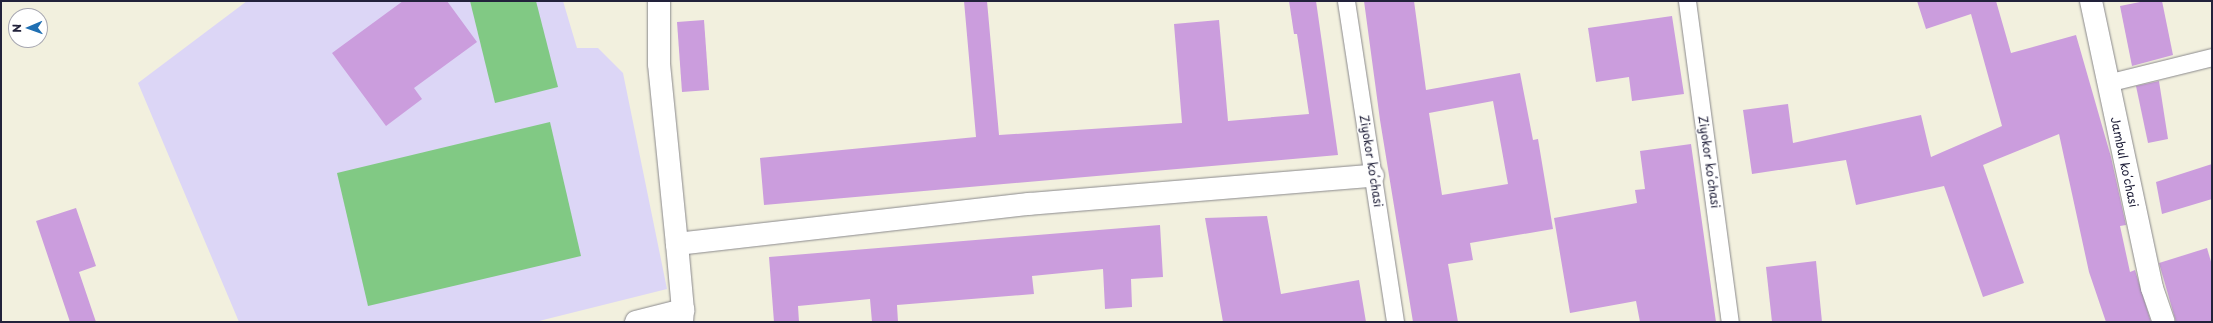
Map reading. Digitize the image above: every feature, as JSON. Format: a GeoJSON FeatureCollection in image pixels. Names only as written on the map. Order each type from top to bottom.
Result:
{"type":"FeatureCollection","features":[{"type":"Feature","properties":{"kind":"street"},"geometry":{"type":"LineString","coordinates":[[636,322],[682,316],[677,244],[659,64],[659,1]]}},
{"type":"Feature","properties":{"kind":"street","name":"Jambul koʻchasi"},"geometry":{"type":"LineString","coordinates":[[2091,1],[2107,83],[2152,288],[2164,322]]}},
{"type":"Feature","properties":{"kind":"street"},"geometry":{"type":"LineString","coordinates":[[677,244],[1029,204],[1373,176]]}},
{"type":"Feature","properties":{"kind":"lane","name":"Ziyokor koʻchasi"},"geometry":{"type":"LineString","coordinates":[[1346,1],[1395,322]]}},
{"type":"Feature","properties":{"kind":"lane","name":"Ziyokor koʻchasi"},"geometry":{"type":"LineString","coordinates":[[1687,1],[1730,322]]}},
{"type":"Feature","properties":{"kind":"lane"},"geometry":{"type":"LineString","coordinates":[[2107,83],[2212,57]]}},
{"type":"Feature","properties":{"kind":"shaded area"},"geometry":{"type":"Polygon","coordinates":[[[247,1],[563,1],[577,48],[598,48],[623,73],[667,289],[535,322],[239,322],[138,83],[247,1]]]}},
{"type":"Feature","properties":{"kind":"green space"},"geometry":{"type":"Polygon","coordinates":[[[470,1],[536,1],[558,87],[495,103],[470,1]]]}},
{"type":"Feature","properties":{"kind":"green space"},"geometry":{"type":"Polygon","coordinates":[[[550,122],[581,256],[368,306],[337,173],[550,122]]]}},
{"type":"Feature","properties":{"kind":"building"},"geometry":{"type":"Polygon","coordinates":[[[403,1],[447,1],[477,42],[414,88],[422,99],[386,126],[332,53],[403,1]]]}},
{"type":"Feature","properties":{"kind":"building"},"geometry":{"type":"Polygon","coordinates":[[[964,1],[987,1],[999,135],[1182,123],[1174,24],[1219,20],[1228,121],[1309,114],[1297,34],[1294,34],[1289,1],[1316,1],[1338,155],[764,205],[760,158],[976,137],[964,1]]]}},
{"type":"Feature","properties":{"kind":"building"},"geometry":{"type":"Polygon","coordinates":[[[1364,1],[1414,1],[1426,90],[1520,73],[1533,140],[1538,139],[1553,229],[1470,243],[1473,260],[1448,264],[1458,322],[1413,322],[1380,120],[1364,1]],[[1493,101],[1429,113],[1442,195],[1508,184],[1493,101]]]}},
{"type":"Feature","properties":{"kind":"building"},"geometry":{"type":"Polygon","coordinates":[[[1917,1],[1996,1],[2011,53],[2076,35],[2111,157],[2126,225],[2120,226],[2130,272],[2135,270],[2151,322],[2106,322],[2089,272],[2059,134],[1983,165],[2024,283],[1983,297],[1944,186],[1856,205],[1846,160],[1752,174],[1743,110],[1788,104],[1793,143],[1921,115],[1931,157],[2002,126],[1971,14],[1926,29],[1917,1]]]}},
{"type":"Feature","properties":{"kind":"building"},"geometry":{"type":"Polygon","coordinates":[[[2145,1],[2162,1],[2173,55],[2132,66],[2120,6],[2145,1]]]}},
{"type":"Feature","properties":{"kind":"building"},"geometry":{"type":"Polygon","coordinates":[[[1672,16],[1684,94],[1632,101],[1629,77],[1596,82],[1588,28],[1672,16]]]}},
{"type":"Feature","properties":{"kind":"building"},"geometry":{"type":"Polygon","coordinates":[[[704,20],[709,90],[682,92],[677,22],[704,20]]]}},
{"type":"Feature","properties":{"kind":"building"},"geometry":{"type":"Polygon","coordinates":[[[2159,81],[2168,139],[2148,143],[2136,86],[2159,81]]]}},
{"type":"Feature","properties":{"kind":"building"},"geometry":{"type":"Polygon","coordinates":[[[1691,144],[1716,322],[1640,322],[1636,301],[1570,313],[1554,218],[1637,203],[1635,190],[1645,189],[1640,151],[1691,144]]]}},
{"type":"Feature","properties":{"kind":"building"},"geometry":{"type":"Polygon","coordinates":[[[2212,164],[2212,199],[2162,214],[2156,182],[2212,164]]]}},
{"type":"Feature","properties":{"kind":"building"},"geometry":{"type":"Polygon","coordinates":[[[76,208],[96,266],[79,272],[96,322],[70,322],[36,221],[76,208]]]}},
{"type":"Feature","properties":{"kind":"building"},"geometry":{"type":"Polygon","coordinates":[[[1267,216],[1281,294],[1359,280],[1366,322],[1223,322],[1205,218],[1267,216]]]}},
{"type":"Feature","properties":{"kind":"building"},"geometry":{"type":"Polygon","coordinates":[[[1160,225],[1163,277],[1131,279],[1132,307],[1105,309],[1103,269],[1032,276],[1034,294],[897,305],[898,322],[872,322],[870,299],[798,306],[799,322],[774,322],[769,257],[1160,225]]]}},
{"type":"Feature","properties":{"kind":"building"},"geometry":{"type":"Polygon","coordinates":[[[2207,248],[2212,265],[2212,322],[2176,322],[2159,263],[2207,248]]]}},
{"type":"Feature","properties":{"kind":"building"},"geometry":{"type":"Polygon","coordinates":[[[1816,261],[1822,322],[1772,322],[1766,267],[1816,261]]]}}]}
